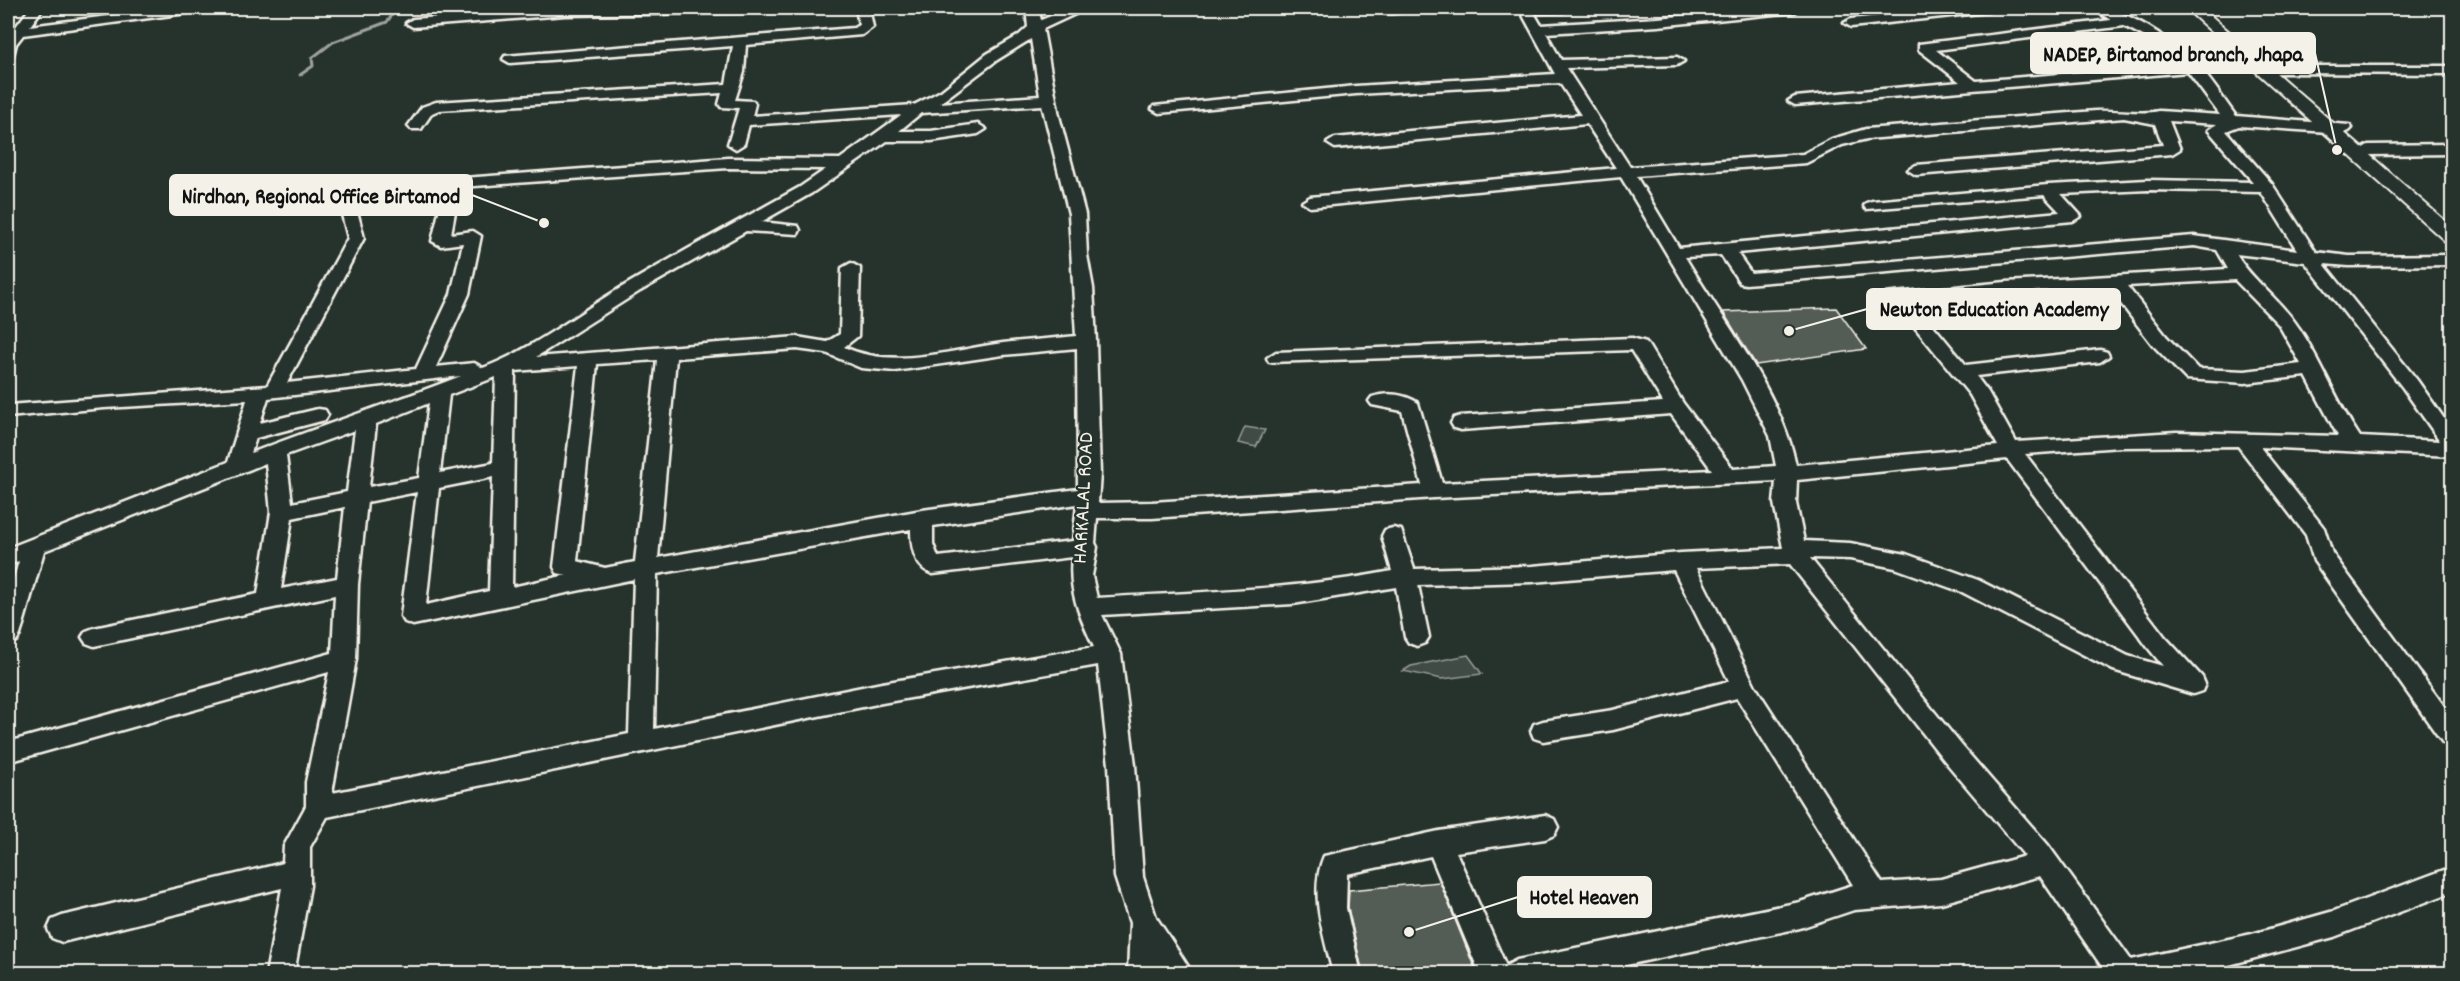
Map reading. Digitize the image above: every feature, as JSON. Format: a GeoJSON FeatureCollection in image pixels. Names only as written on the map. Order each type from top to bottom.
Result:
{"type":"FeatureCollection","features":[{"type":"Feature","properties":{"kind":"main road"},"geometry":{"type":"LineString","coordinates":[[2193,8],[2272,70]]}},
{"type":"Feature","properties":{"kind":"main road"},"geometry":{"type":"LineString","coordinates":[[2205,8],[2338,128],[2452,237]]}},
{"type":"Feature","properties":{"kind":"main road"},"geometry":{"type":"LineString","coordinates":[[2338,128],[2368,150],[2452,224]]}},
{"type":"Feature","properties":{"kind":"street"},"geometry":{"type":"LineString","coordinates":[[8,53],[9,44],[36,8]]}},
{"type":"Feature","properties":{"kind":"street"},"geometry":{"type":"LineString","coordinates":[[19,31],[87,24],[194,8]]}},
{"type":"Feature","properties":{"kind":"street"},"geometry":{"type":"LineString","coordinates":[[412,23],[565,11],[788,8]]}},
{"type":"Feature","properties":{"kind":"street"},"geometry":{"type":"LineString","coordinates":[[510,59],[858,32],[866,27],[862,8]]}},
{"type":"Feature","properties":{"kind":"street"},"geometry":{"type":"LineString","coordinates":[[245,434],[366,420],[506,366],[557,338],[634,287],[740,225],[806,190],[884,136],[916,110],[946,94],[992,57],[1034,17],[1082,8]]}},
{"type":"Feature","properties":{"kind":"street"},"geometry":{"type":"LineString","coordinates":[[1384,9],[1402,8]]}},
{"type":"Feature","properties":{"kind":"street"},"geometry":{"type":"LineString","coordinates":[[1526,8],[1563,8]]}},
{"type":"Feature","properties":{"kind":"street"},"geometry":{"type":"LineString","coordinates":[[1526,8],[1560,71],[1626,172],[1752,380],[1780,436],[1787,472],[1785,503],[1795,552],[1953,753],[2039,853],[2126,974],[2334,923],[2422,894],[2452,879]]}},
{"type":"Feature","properties":{"kind":"street"},"geometry":{"type":"LineString","coordinates":[[1538,28],[1658,22],[1795,8]]}},
{"type":"Feature","properties":{"kind":"street"},"geometry":{"type":"LineString","coordinates":[[1851,23],[1988,8]]}},
{"type":"Feature","properties":{"kind":"street"},"geometry":{"type":"LineString","coordinates":[[2098,8],[2156,37],[2192,67],[2233,123]]}},
{"type":"Feature","properties":{"kind":"street","name":"HARKALAL ROAD"},"geometry":{"type":"LineString","coordinates":[[1034,17],[1051,116],[1077,214],[1087,341],[1088,503],[1086,547],[1081,576],[1088,608],[1109,654],[1122,765],[1129,877],[1144,923],[1179,974]]}},
{"type":"Feature","properties":{"kind":"street"},"geometry":{"type":"LineString","coordinates":[[1971,84],[1924,47],[2128,22]]}},
{"type":"Feature","properties":{"kind":"street"},"geometry":{"type":"LineString","coordinates":[[736,144],[748,104],[726,104],[737,72],[740,40]]}},
{"type":"Feature","properties":{"kind":"street"},"geometry":{"type":"LineString","coordinates":[[1159,109],[1677,61]]}},
{"type":"Feature","properties":{"kind":"street"},"geometry":{"type":"LineString","coordinates":[[1795,101],[1971,84],[2192,67]]}},
{"type":"Feature","properties":{"kind":"street"},"geometry":{"type":"LineString","coordinates":[[2272,70],[2452,70]]}},
{"type":"Feature","properties":{"kind":"street"},"geometry":{"type":"LineString","coordinates":[[416,126],[427,110],[436,106],[732,88]]}},
{"type":"Feature","properties":{"kind":"street"},"geometry":{"type":"LineString","coordinates":[[744,121],[1050,100]]}},
{"type":"Feature","properties":{"kind":"street"},"geometry":{"type":"LineString","coordinates":[[1310,202],[1626,172],[1806,158],[1838,142],[1866,134],[2124,114],[2161,120]]}},
{"type":"Feature","properties":{"kind":"street"},"geometry":{"type":"LineString","coordinates":[[1916,170],[2172,149],[2159,116],[2233,123],[2338,128]]}},
{"type":"Feature","properties":{"kind":"street"},"geometry":{"type":"LineString","coordinates":[[1335,143],[1590,119]]}},
{"type":"Feature","properties":{"kind":"street"},"geometry":{"type":"LineString","coordinates":[[2233,123],[2216,130],[2266,188],[2310,257],[2410,384],[2452,444]]}},
{"type":"Feature","properties":{"kind":"street"},"geometry":{"type":"LineString","coordinates":[[884,136],[931,136],[978,129]]}},
{"type":"Feature","properties":{"kind":"street"},"geometry":{"type":"LineString","coordinates":[[2368,150],[2452,149]]}},
{"type":"Feature","properties":{"kind":"street"},"geometry":{"type":"LineString","coordinates":[[237,466],[245,434],[266,393],[356,238],[348,192],[728,163],[844,164]]}},
{"type":"Feature","properties":{"kind":"street"},"geometry":{"type":"LineString","coordinates":[[422,376],[460,294],[472,236],[441,241],[447,212],[444,202],[453,185]]}},
{"type":"Feature","properties":{"kind":"street"},"geometry":{"type":"LineString","coordinates":[[1872,206],[2048,190],[2148,185],[2266,188]]}},
{"type":"Feature","properties":{"kind":"street"},"geometry":{"type":"LineString","coordinates":[[1676,253],[2073,216],[2048,190]]}},
{"type":"Feature","properties":{"kind":"street"},"geometry":{"type":"LineString","coordinates":[[740,225],[792,230]]}},
{"type":"Feature","properties":{"kind":"street"},"geometry":{"type":"LineString","coordinates":[[1726,249],[1746,279],[2194,241],[2224,247],[2349,261],[2452,260]]}},
{"type":"Feature","properties":{"kind":"street"},"geometry":{"type":"LineString","coordinates":[[2224,247],[2240,274],[2273,306],[2290,328],[2336,418],[2353,443]]}},
{"type":"Feature","properties":{"kind":"street"},"geometry":{"type":"LineString","coordinates":[[830,348],[849,336],[851,268]]}},
{"type":"Feature","properties":{"kind":"street"},"geometry":{"type":"LineString","coordinates":[[1088,608],[1293,595],[1348,588],[1405,577],[1585,571],[1807,550],[1850,551],[1898,560],[1970,586],[2041,620],[2121,663],[2193,684],[2157,643],[2010,449],[1978,392],[1895,298],[2006,286],[2240,274]]}},
{"type":"Feature","properties":{"kind":"street"},"geometry":{"type":"LineString","coordinates":[[2114,282],[2159,340],[2193,375],[2245,377],[2312,369]]}},
{"type":"Feature","properties":{"kind":"street"},"geometry":{"type":"LineString","coordinates":[[8,411],[104,402],[266,393],[506,366],[797,343],[830,348],[861,362],[895,365],[1003,349],[1087,341]]}},
{"type":"Feature","properties":{"kind":"street"},"geometry":{"type":"LineString","coordinates":[[1276,358],[1632,344],[1639,346],[1676,407],[1727,475]]}},
{"type":"Feature","properties":{"kind":"street"},"geometry":{"type":"LineString","coordinates":[[641,741],[646,567],[667,354]]}},
{"type":"Feature","properties":{"kind":"street"},"geometry":{"type":"LineString","coordinates":[[1962,372],[2100,356]]}},
{"type":"Feature","properties":{"kind":"street"},"geometry":{"type":"LineString","coordinates":[[588,359],[565,567],[608,574]]}},
{"type":"Feature","properties":{"kind":"street"},"geometry":{"type":"LineString","coordinates":[[500,597],[506,366]]}},
{"type":"Feature","properties":{"kind":"street"},"geometry":{"type":"LineString","coordinates":[[8,557],[275,452],[316,425],[327,386]]}},
{"type":"Feature","properties":{"kind":"street"},"geometry":{"type":"LineString","coordinates":[[440,391],[414,616],[608,574],[922,518],[1088,503],[1152,510],[1434,491],[1787,472],[1946,459],[1960,454],[2012,451],[2010,449]]}},
{"type":"Feature","properties":{"kind":"street"},"geometry":{"type":"LineString","coordinates":[[1378,401],[1399,401],[1407,403],[1411,408],[1434,491]]}},
{"type":"Feature","properties":{"kind":"street"},"geometry":{"type":"LineString","coordinates":[[1461,423],[1676,407]]}},
{"type":"Feature","properties":{"kind":"street"},"geometry":{"type":"LineString","coordinates":[[275,972],[296,872],[297,846],[319,807],[319,782],[344,659],[347,584],[366,420]]}},
{"type":"Feature","properties":{"kind":"street"},"geometry":{"type":"LineString","coordinates":[[2010,449],[2106,442],[2246,441],[2353,443],[2452,449]]}},
{"type":"Feature","properties":{"kind":"street"},"geometry":{"type":"LineString","coordinates":[[2246,441],[2316,533],[2322,555],[2452,736]]}},
{"type":"Feature","properties":{"kind":"street"},"geometry":{"type":"LineString","coordinates":[[268,602],[282,512],[275,452]]}},
{"type":"Feature","properties":{"kind":"street"},"geometry":{"type":"LineString","coordinates":[[282,512],[504,468]]}},
{"type":"Feature","properties":{"kind":"street"},"geometry":{"type":"LineString","coordinates":[[922,518],[922,548],[927,560],[933,566],[1086,547]]}},
{"type":"Feature","properties":{"kind":"street"},"geometry":{"type":"LineString","coordinates":[[1393,536],[1405,577],[1417,637]]}},
{"type":"Feature","properties":{"kind":"street"},"geometry":{"type":"LineString","coordinates":[[8,635],[35,546]]}},
{"type":"Feature","properties":{"kind":"street"},"geometry":{"type":"LineString","coordinates":[[1681,561],[1743,687],[1875,895]]}},
{"type":"Feature","properties":{"kind":"street"},"geometry":{"type":"LineString","coordinates":[[94,637],[347,584]]}},
{"type":"Feature","properties":{"kind":"street"},"geometry":{"type":"LineString","coordinates":[[319,807],[882,693],[1109,654]]}},
{"type":"Feature","properties":{"kind":"street"},"geometry":{"type":"LineString","coordinates":[[8,753],[344,659]]}},
{"type":"Feature","properties":{"kind":"street"},"geometry":{"type":"LineString","coordinates":[[1543,731],[1613,720],[1743,687]]}},
{"type":"Feature","properties":{"kind":"street"},"geometry":{"type":"LineString","coordinates":[[1347,974],[1332,908],[1334,865],[1439,843],[1545,827]]}},
{"type":"Feature","properties":{"kind":"street"},"geometry":{"type":"LineString","coordinates":[[1439,843],[1495,974]]}},
{"type":"Feature","properties":{"kind":"street"},"geometry":{"type":"LineString","coordinates":[[1516,974],[1800,915],[1854,897],[1941,891],[2044,863]]}},
{"type":"Feature","properties":{"kind":"street"},"geometry":{"type":"LineString","coordinates":[[62,929],[296,872]]}},
{"type":"Feature","properties":{"kind":"street"},"geometry":{"type":"LineString","coordinates":[[1142,974],[1144,923]]}},
{"type":"Feature","properties":{"kind":"shaded area"},"geometry":{"type":"Polygon","coordinates":[[[1245,427],[1265,430],[1256,447],[1238,443],[1245,427]]]}},
{"type":"Feature","properties":{"kind":"shaded area"},"geometry":{"type":"Polygon","coordinates":[[[1468,655],[1482,674],[1442,679],[1403,671],[1411,666],[1468,655]]]}},
{"type":"Feature","properties":{"kind":"building"},"geometry":{"type":"Polygon","coordinates":[[[1836,308],[1866,349],[1756,365],[1723,312],[1836,308]]]}},
{"type":"Feature","properties":{"kind":"building"},"geometry":{"type":"Polygon","coordinates":[[[1440,882],[1477,974],[1363,974],[1348,908],[1349,890],[1440,882]]]}},
{"type":"Feature","properties":{"kind":"waterway"},"geometry":{"type":"LineString","coordinates":[[300,75],[313,66],[312,58],[333,42],[387,22],[397,8]]}},
{"type":"Feature","properties":{"kind":"place","name":"NADEP, Birtamod branch, Jhapa"},"geometry":{"type":"Point","coordinates":[2337,150]}},
{"type":"Feature","properties":{"kind":"place","name":"Nirdhan, Regional Office Birtamod"},"geometry":{"type":"Point","coordinates":[544,223]}},
{"type":"Feature","properties":{"kind":"place","name":"Newton Education Academy"},"geometry":{"type":"Point","coordinates":[1789,331]}},
{"type":"Feature","properties":{"kind":"place","name":"Hotel Heaven"},"geometry":{"type":"Point","coordinates":[1409,932]}}]}
